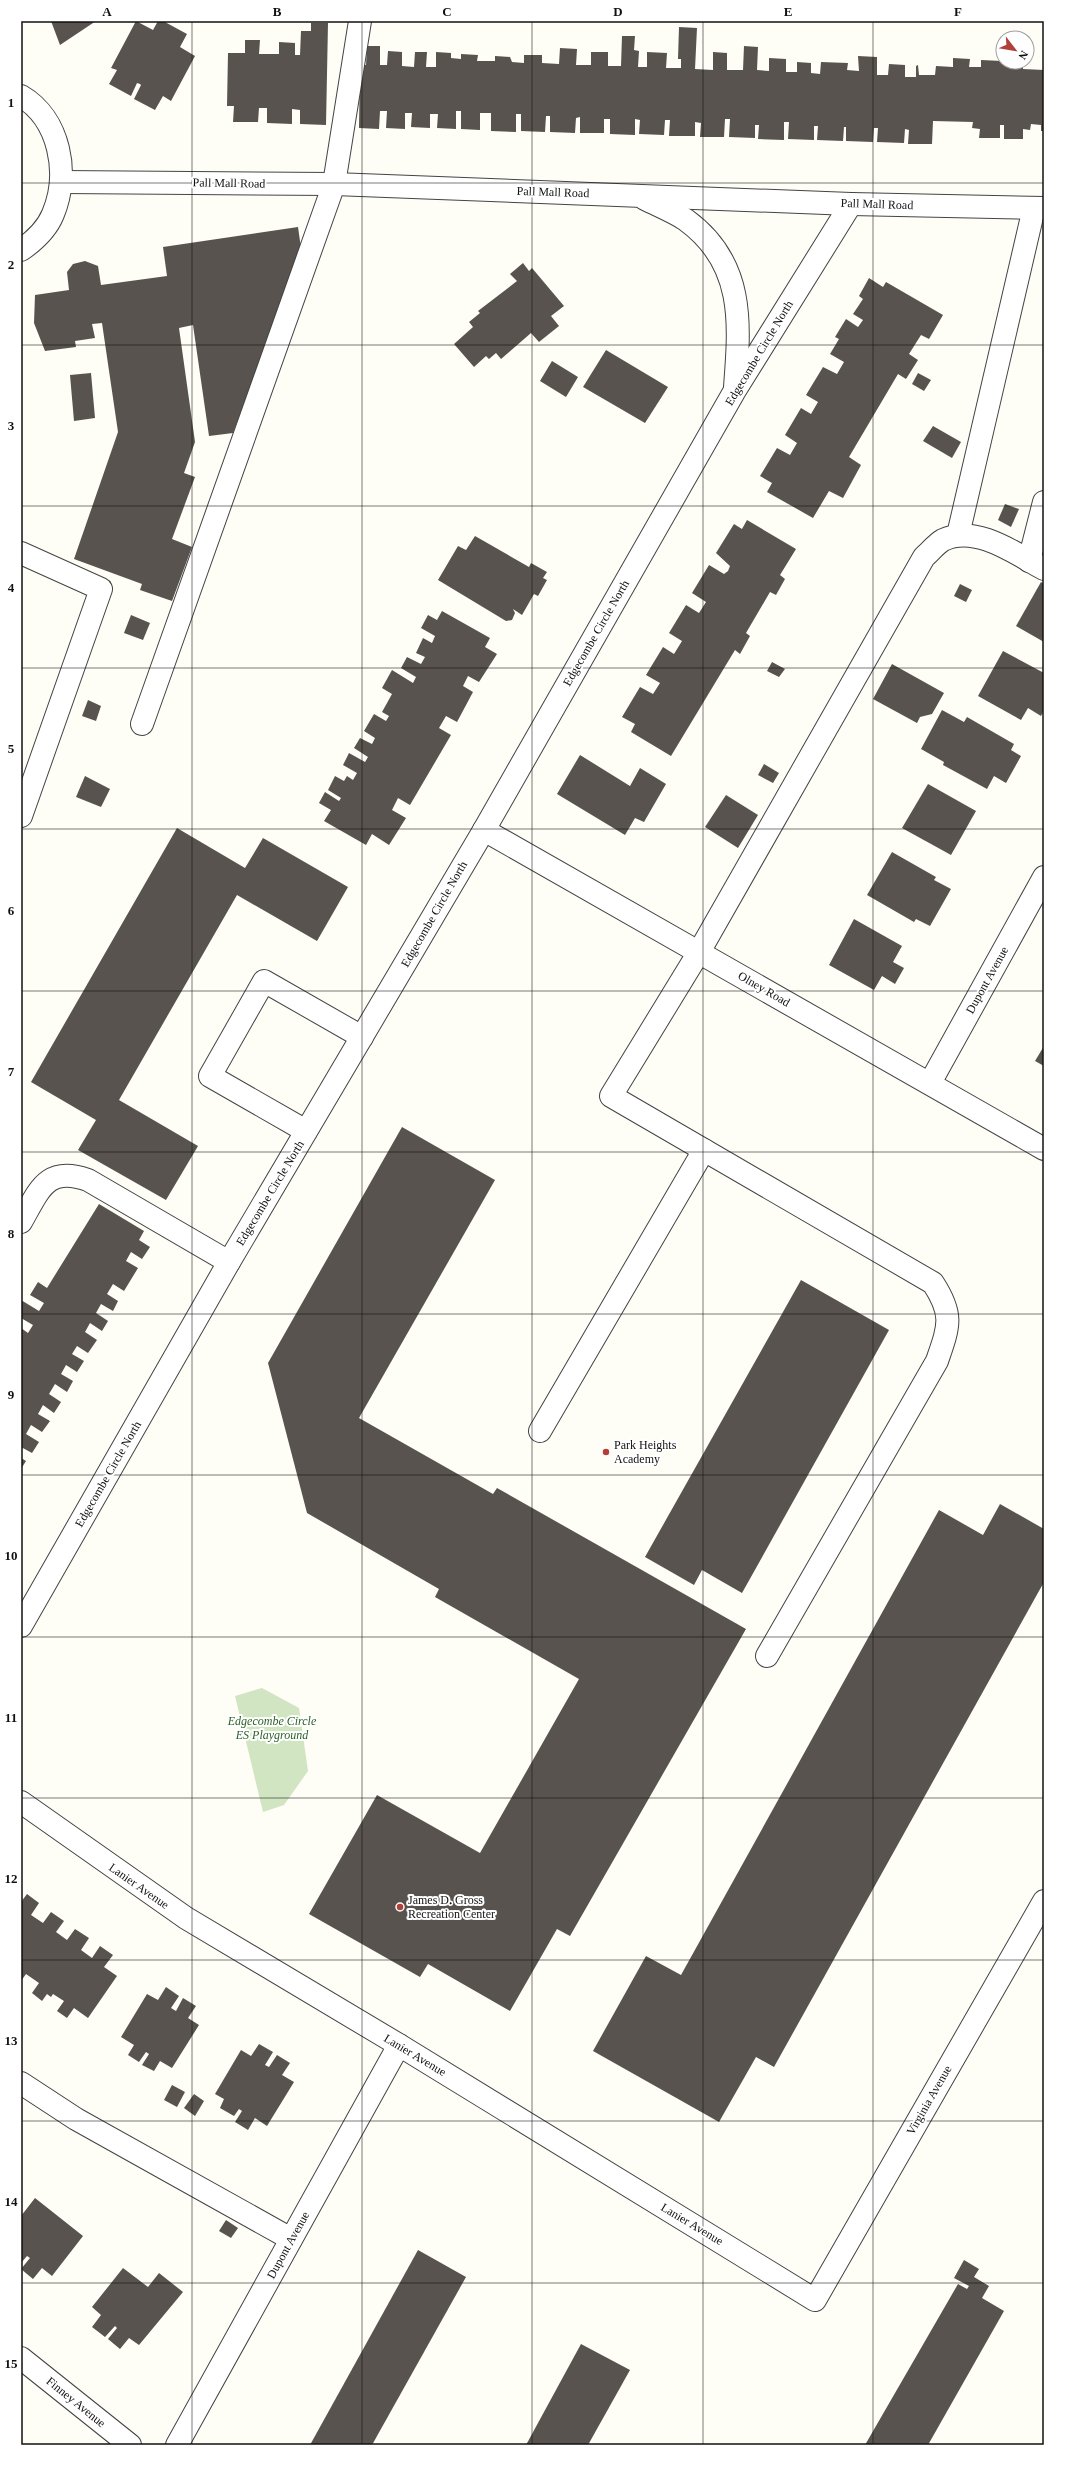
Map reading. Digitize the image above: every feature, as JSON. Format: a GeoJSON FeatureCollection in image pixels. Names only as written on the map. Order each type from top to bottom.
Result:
{"type":"FeatureCollection","features":[{"type":"Feature","properties":{"kind":"street"},"geometry":{"type":"LineString","coordinates":[[142,724],[334,184],[360,21]]}},
{"type":"Feature","properties":{"kind":"street"},"geometry":{"type":"LineString","coordinates":[[21,96],[48,123],[59,150],[62,182],[53,214],[36,239],[21,250]]}},
{"type":"Feature","properties":{"kind":"street","name":"Pall Mall Road"},"geometry":{"type":"LineString","coordinates":[[62,182],[334,184],[851,204],[1039,208]]}},
{"type":"Feature","properties":{"kind":"street"},"geometry":{"type":"LineString","coordinates":[[639,196],[686,220],[713,246],[728,272],[737,302],[739,334],[734,392]]}},
{"type":"Feature","properties":{"kind":"street","name":"Edgecombe Circle North"},"geometry":{"type":"LineString","coordinates":[[21,1626],[229,1262],[484,830],[734,392],[851,204]]}},
{"type":"Feature","properties":{"kind":"street"},"geometry":{"type":"LineString","coordinates":[[958,535],[1039,208]]}},
{"type":"Feature","properties":{"kind":"street"},"geometry":{"type":"LineString","coordinates":[[767,1656],[937,1361],[948,1327],[944,1300],[933,1283],[611,1096],[699,952],[924,557],[942,541],[958,535],[981,538],[1003,547],[1036,565],[1044,502]]}},
{"type":"Feature","properties":{"kind":"street"},"geometry":{"type":"LineString","coordinates":[[21,553],[101,589],[21,816]]}},
{"type":"Feature","properties":{"kind":"street","name":"Olney Road"},"geometry":{"type":"LineString","coordinates":[[484,830],[1044,1149]]}},
{"type":"Feature","properties":{"kind":"street","name":"Dupont Avenue"},"geometry":{"type":"LineString","coordinates":[[930,1083],[1044,877]]}},
{"type":"Feature","properties":{"kind":"street"},"geometry":{"type":"LineString","coordinates":[[306,1131],[210,1076],[264,981],[362,1037]]}},
{"type":"Feature","properties":{"kind":"street"},"geometry":{"type":"LineString","coordinates":[[540,1430],[704,1150]]}},
{"type":"Feature","properties":{"kind":"street"},"geometry":{"type":"LineString","coordinates":[[21,1222],[43,1184],[57,1176],[72,1175],[88,1180],[229,1262]]}},
{"type":"Feature","properties":{"kind":"street","name":"Lanier Avenue"},"geometry":{"type":"LineString","coordinates":[[21,1802],[186,1918],[815,2300]]}},
{"type":"Feature","properties":{"kind":"street","name":"Virginia Avenue"},"geometry":{"type":"LineString","coordinates":[[815,2300],[1044,1901]]}},
{"type":"Feature","properties":{"kind":"street","name":"Dupont Avenue"},"geometry":{"type":"LineString","coordinates":[[177,2445],[399,2046]]}},
{"type":"Feature","properties":{"kind":"street"},"geometry":{"type":"LineString","coordinates":[[21,2083],[76,2119],[291,2239]]}},
{"type":"Feature","properties":{"kind":"street","name":"Finney Avenue"},"geometry":{"type":"LineString","coordinates":[[21,2358],[130,2445]]}},
{"type":"Feature","properties":{"kind":"green space","name":"Edgecombe Circle ES Playground"},"geometry":{"type":"Polygon","coordinates":[[[262,1688],[299,1708],[308,1771],[284,1805],[263,1812],[235,1696],[262,1688]]]}},
{"type":"Feature","properties":{"kind":"building"},"geometry":{"type":"Polygon","coordinates":[[[51,21],[96,21],[60,45],[51,21]]]}},
{"type":"Feature","properties":{"kind":"building"},"geometry":{"type":"Polygon","coordinates":[[[136,21],[153,30],[158,21],[163,21],[187,34],[180,47],[195,56],[171,101],[163,96],[155,110],[134,99],[141,85],[140,84],[137,83],[131,96],[109,84],[117,70],[111,68],[136,21]]]}},
{"type":"Feature","properties":{"kind":"building"},"geometry":{"type":"Polygon","coordinates":[[[311,23],[328,23],[326,125],[300,124],[300,110],[292,109],[292,124],[267,123],[267,108],[259,108],[258,122],[233,122],[234,106],[227,106],[228,53],[245,53],[245,40],[260,40],[259,54],[279,54],[279,42],[295,43],[295,55],[300,55],[301,31],[311,31],[311,23]]]}},
{"type":"Feature","properties":{"kind":"building"},"geometry":{"type":"Polygon","coordinates":[[[679,27],[697,28],[695,69],[713,70],[713,52],[727,53],[727,70],[743,70],[744,46],[758,47],[757,70],[769,71],[769,58],[786,59],[786,72],[797,72],[797,62],[811,63],[811,73],[820,74],[821,62],[848,63],[847,70],[859,71],[858,56],[877,57],[877,75],[888,75],[889,64],[905,65],[905,77],[916,77],[916,66],[918,65],[919,75],[935,75],[936,66],[953,67],[953,58],[970,59],[969,67],[981,67],[981,60],[995,61],[995,70],[1044,70],[1044,131],[1041,131],[1041,125],[1031,124],[1030,130],[1023,129],[1023,139],[1004,139],[1004,125],[1000,125],[1000,138],[979,138],[980,129],[972,128],[973,122],[933,121],[932,144],[908,144],[909,130],[905,129],[904,143],[877,142],[878,128],[874,128],[873,142],[846,141],[846,127],[844,127],[843,141],[817,140],[818,126],[814,126],[814,140],[788,139],[789,122],[784,122],[784,140],[758,139],[759,125],[755,125],[755,138],[729,137],[730,119],[725,119],[724,137],[700,137],[701,123],[695,122],[695,136],[669,136],[670,120],[665,120],[664,135],[639,134],[640,120],[635,119],[635,135],[610,134],[610,119],[604,119],[604,133],[580,133],[580,117],[576,118],[575,133],[550,132],[550,116],[546,116],[545,132],[521,131],[521,114],[516,114],[516,132],[491,131],[491,113],[480,113],[480,130],[461,129],[461,111],[456,111],[456,129],[437,128],[438,114],[430,114],[430,128],[411,127],[412,113],[405,113],[405,129],[386,128],[387,111],[380,111],[379,129],[359,128],[360,65],[366,65],[367,46],[380,46],[380,65],[387,65],[388,51],[402,52],[402,66],[414,67],[415,52],[427,52],[426,67],[436,67],[436,52],[451,53],[451,58],[461,59],[461,54],[478,55],[477,61],[495,61],[495,56],[510,57],[512,62],[524,63],[524,55],[542,55],[542,63],[559,64],[560,48],[577,49],[576,65],[591,65],[591,52],[608,52],[608,66],[621,66],[622,36],[635,36],[634,50],[639,51],[638,67],[647,67],[647,52],[667,53],[666,68],[681,68],[681,59],[678,59],[679,27]]]}},
{"type":"Feature","properties":{"kind":"building"},"geometry":{"type":"Polygon","coordinates":[[[298,227],[301,248],[233,433],[209,436],[193,325],[179,328],[195,442],[184,473],[195,477],[172,539],[192,547],[172,601],[140,590],[142,584],[74,559],[118,432],[102,323],[92,324],[95,338],[75,341],[76,347],[45,351],[34,323],[35,295],[69,290],[67,272],[73,264],[85,261],[98,266],[101,285],[167,276],[163,247],[298,227]]]}},
{"type":"Feature","properties":{"kind":"building"},"geometry":{"type":"Polygon","coordinates":[[[523,263],[529,271],[532,268],[564,306],[551,316],[559,326],[539,342],[531,333],[501,359],[496,353],[489,359],[486,356],[474,367],[454,344],[473,327],[469,322],[480,313],[478,311],[517,281],[510,274],[523,263]]]}},
{"type":"Feature","properties":{"kind":"building"},"geometry":{"type":"Polygon","coordinates":[[[869,278],[883,287],[886,282],[943,315],[929,339],[921,335],[909,354],[918,360],[906,379],[898,374],[849,457],[861,465],[843,498],[829,491],[813,518],[767,492],[772,483],[760,476],[777,448],[790,455],[797,443],[785,435],[801,408],[811,414],[818,402],[806,395],[823,367],[837,374],[844,362],[830,354],[839,339],[835,337],[846,319],[858,327],[863,320],[853,314],[863,299],[859,296],[869,278]]]}},
{"type":"Feature","properties":{"kind":"building"},"geometry":{"type":"Polygon","coordinates":[[[606,350],[668,387],[645,423],[583,387],[606,350]]]}},
{"type":"Feature","properties":{"kind":"building"},"geometry":{"type":"Polygon","coordinates":[[[552,361],[578,377],[566,397],[540,381],[552,361]]]}},
{"type":"Feature","properties":{"kind":"building"},"geometry":{"type":"Polygon","coordinates":[[[91,373],[95,418],[74,421],[70,375],[91,373]]]}},
{"type":"Feature","properties":{"kind":"building"},"geometry":{"type":"Polygon","coordinates":[[[918,373],[931,380],[924,391],[912,384],[918,373]]]}},
{"type":"Feature","properties":{"kind":"building"},"geometry":{"type":"Polygon","coordinates":[[[933,426],[961,442],[952,458],[923,441],[933,426]]]}},
{"type":"Feature","properties":{"kind":"building"},"geometry":{"type":"Polygon","coordinates":[[[1005,504],[1019,509],[1011,527],[998,520],[1005,504]]]}},
{"type":"Feature","properties":{"kind":"building"},"geometry":{"type":"Polygon","coordinates":[[[747,520],[796,549],[780,575],[785,579],[776,595],[770,592],[746,633],[750,636],[740,654],[735,650],[671,756],[631,732],[635,724],[622,717],[640,687],[653,694],[660,683],[646,675],[663,647],[674,654],[682,641],[669,633],[686,605],[699,613],[706,602],[692,593],[709,565],[724,574],[728,571],[730,566],[716,553],[734,524],[742,529],[747,520]]]}},
{"type":"Feature","properties":{"kind":"building"},"geometry":{"type":"Polygon","coordinates":[[[475,536],[529,567],[531,563],[547,572],[543,578],[547,580],[538,596],[534,594],[522,615],[513,609],[515,613],[512,620],[506,621],[438,580],[458,546],[466,550],[475,536]]]}},
{"type":"Feature","properties":{"kind":"building"},"geometry":{"type":"Polygon","coordinates":[[[1041,582],[1044,584],[1044,642],[1016,626],[1041,582]]]}},
{"type":"Feature","properties":{"kind":"building"},"geometry":{"type":"Polygon","coordinates":[[[960,584],[972,590],[966,602],[954,596],[960,584]]]}},
{"type":"Feature","properties":{"kind":"building"},"geometry":{"type":"Polygon","coordinates":[[[442,611],[490,638],[485,647],[497,654],[479,682],[468,676],[463,686],[473,692],[457,722],[446,716],[439,728],[451,735],[410,805],[398,798],[392,810],[406,818],[389,845],[372,834],[366,845],[324,821],[331,810],[319,803],[325,792],[339,801],[341,798],[328,790],[335,776],[344,781],[347,776],[353,780],[357,773],[343,765],[349,753],[365,762],[368,757],[354,748],[360,738],[372,744],[375,738],[364,731],[374,714],[386,721],[389,716],[382,712],[392,694],[382,688],[392,670],[413,683],[416,677],[401,668],[407,657],[421,664],[425,657],[416,653],[423,638],[432,643],[435,636],[421,628],[428,615],[437,620],[442,611]]]}},
{"type":"Feature","properties":{"kind":"building"},"geometry":{"type":"Polygon","coordinates":[[[131,615],[150,623],[143,640],[124,633],[131,615]]]}},
{"type":"Feature","properties":{"kind":"building"},"geometry":{"type":"Polygon","coordinates":[[[1003,651],[1044,673],[1044,710],[1041,716],[1028,708],[1021,720],[978,696],[1003,651]]]}},
{"type":"Feature","properties":{"kind":"building"},"geometry":{"type":"Polygon","coordinates":[[[772,662],[785,669],[779,677],[767,671],[772,662]]]}},
{"type":"Feature","properties":{"kind":"building"},"geometry":{"type":"Polygon","coordinates":[[[892,664],[944,693],[932,714],[920,717],[917,723],[873,699],[892,664]]]}},
{"type":"Feature","properties":{"kind":"building"},"geometry":{"type":"Polygon","coordinates":[[[88,700],[101,706],[96,721],[82,716],[88,700]]]}},
{"type":"Feature","properties":{"kind":"building"},"geometry":{"type":"Polygon","coordinates":[[[942,710],[964,722],[967,717],[1014,744],[1011,750],[1021,756],[1006,783],[994,776],[987,789],[943,765],[944,762],[921,749],[942,710]]]}},
{"type":"Feature","properties":{"kind":"building"},"geometry":{"type":"Polygon","coordinates":[[[580,755],[630,786],[640,768],[666,784],[644,822],[635,818],[625,835],[557,794],[580,755]]]}},
{"type":"Feature","properties":{"kind":"building"},"geometry":{"type":"Polygon","coordinates":[[[764,764],[779,773],[773,783],[758,775],[764,764]]]}},
{"type":"Feature","properties":{"kind":"building"},"geometry":{"type":"Polygon","coordinates":[[[85,776],[110,789],[101,807],[76,797],[85,776]]]}},
{"type":"Feature","properties":{"kind":"building"},"geometry":{"type":"Polygon","coordinates":[[[928,784],[976,811],[951,855],[902,828],[928,784]]]}},
{"type":"Feature","properties":{"kind":"building"},"geometry":{"type":"Polygon","coordinates":[[[726,795],[758,815],[738,848],[705,827],[726,795]]]}},
{"type":"Feature","properties":{"kind":"building"},"geometry":{"type":"Polygon","coordinates":[[[177,828],[245,868],[263,838],[348,887],[317,941],[237,895],[119,1100],[198,1146],[166,1200],[78,1150],[96,1120],[31,1082],[177,828]]]}},
{"type":"Feature","properties":{"kind":"building"},"geometry":{"type":"Polygon","coordinates":[[[892,852],[936,877],[934,880],[951,889],[930,926],[916,919],[914,922],[867,895],[892,852]]]}},
{"type":"Feature","properties":{"kind":"building"},"geometry":{"type":"Polygon","coordinates":[[[854,919],[902,946],[893,962],[904,968],[895,984],[882,976],[874,990],[829,965],[854,919]]]}},
{"type":"Feature","properties":{"kind":"building"},"geometry":{"type":"Polygon","coordinates":[[[1044,1046],[1044,1066],[1035,1061],[1044,1046]]]}},
{"type":"Feature","properties":{"kind":"building"},"geometry":{"type":"Polygon","coordinates":[[[402,1127],[495,1180],[359,1418],[493,1494],[497,1488],[746,1629],[570,1936],[557,1929],[510,2011],[428,1964],[420,1977],[309,1914],[377,1795],[480,1853],[579,1679],[435,1597],[439,1589],[307,1513],[268,1363],[402,1127]]]}},
{"type":"Feature","properties":{"kind":"building"},"geometry":{"type":"Polygon","coordinates":[[[99,1204],[144,1231],[139,1240],[150,1247],[142,1259],[131,1252],[126,1261],[138,1268],[124,1291],[113,1284],[107,1294],[118,1301],[113,1311],[101,1304],[96,1313],[108,1321],[102,1331],[90,1323],[85,1332],[97,1340],[88,1353],[77,1346],[72,1354],[84,1361],[77,1372],[66,1365],[61,1374],[73,1381],[67,1392],[55,1384],[49,1394],[61,1402],[54,1413],[43,1405],[38,1414],[50,1421],[42,1432],[31,1425],[26,1434],[39,1442],[32,1453],[21,1447],[21,1328],[28,1333],[33,1325],[21,1318],[21,1300],[39,1311],[44,1303],[30,1295],[38,1282],[47,1288],[99,1204]]]}},
{"type":"Feature","properties":{"kind":"building"},"geometry":{"type":"Polygon","coordinates":[[[801,1280],[889,1330],[742,1593],[702,1570],[694,1585],[645,1557],[801,1280]]]}},
{"type":"Feature","properties":{"kind":"building"},"geometry":{"type":"Polygon","coordinates":[[[21,1458],[26,1461],[21,1469],[21,1458]]]}},
{"type":"Feature","properties":{"kind":"building"},"geometry":{"type":"Polygon","coordinates":[[[1000,1504],[1044,1529],[1044,1582],[774,2067],[756,2057],[719,2122],[593,2051],[646,1956],[681,1975],[939,1510],[983,1535],[1000,1504]]]}},
{"type":"Feature","properties":{"kind":"building"},"geometry":{"type":"Polygon","coordinates":[[[27,1894],[39,1903],[31,1915],[43,1923],[51,1912],[64,1921],[56,1932],[67,1940],[75,1929],[89,1938],[81,1950],[92,1958],[100,1946],[113,1955],[104,1967],[117,1976],[88,2018],[74,2008],[67,2018],[57,2011],[64,2001],[53,1994],[51,1997],[47,1994],[42,2001],[32,1993],[39,1983],[26,1974],[21,1981],[21,1902],[27,1894]]]}},
{"type":"Feature","properties":{"kind":"building"},"geometry":{"type":"Polygon","coordinates":[[[166,1987],[179,1996],[171,2008],[176,2011],[183,1998],[196,2006],[188,2018],[199,2025],[172,2068],[160,2061],[154,2071],[142,2065],[149,2054],[146,2052],[139,2062],[128,2055],[134,2045],[121,2037],[147,1994],[158,2000],[166,1987]]]}},
{"type":"Feature","properties":{"kind":"building"},"geometry":{"type":"Polygon","coordinates":[[[259,2044],[273,2052],[265,2065],[269,2067],[277,2055],[290,2063],[282,2075],[294,2082],[267,2126],[255,2118],[248,2130],[235,2122],[242,2111],[239,2109],[234,2116],[220,2108],[224,2099],[215,2094],[241,2050],[251,2056],[259,2044]]]}},
{"type":"Feature","properties":{"kind":"building"},"geometry":{"type":"Polygon","coordinates":[[[172,2085],[185,2092],[177,2107],[164,2100],[172,2085]]]}},
{"type":"Feature","properties":{"kind":"building"},"geometry":{"type":"Polygon","coordinates":[[[194,2094],[204,2101],[195,2116],[184,2108],[194,2094]]]}},
{"type":"Feature","properties":{"kind":"building"},"geometry":{"type":"Polygon","coordinates":[[[35,2198],[83,2236],[52,2276],[42,2268],[33,2279],[21,2269],[30,2258],[27,2256],[21,2263],[21,2216],[35,2198]]]}},
{"type":"Feature","properties":{"kind":"building"},"geometry":{"type":"Polygon","coordinates":[[[226,2220],[238,2228],[231,2238],[219,2231],[226,2220]]]}},
{"type":"Feature","properties":{"kind":"building"},"geometry":{"type":"Polygon","coordinates":[[[418,2250],[466,2277],[372,2445],[310,2445],[418,2250]]]}},
{"type":"Feature","properties":{"kind":"building"},"geometry":{"type":"Polygon","coordinates":[[[964,2260],[979,2269],[974,2277],[989,2286],[982,2298],[1004,2311],[928,2445],[865,2445],[958,2284],[967,2289],[969,2286],[954,2278],[964,2260]]]}},
{"type":"Feature","properties":{"kind":"building"},"geometry":{"type":"Polygon","coordinates":[[[123,2268],[148,2287],[159,2273],[183,2292],[139,2345],[129,2338],[120,2349],[108,2339],[117,2328],[115,2326],[105,2337],[92,2327],[101,2315],[92,2307],[123,2268]]]}},
{"type":"Feature","properties":{"kind":"building"},"geometry":{"type":"Polygon","coordinates":[[[581,2344],[630,2370],[588,2445],[526,2445],[581,2344]]]}},
{"type":"Feature","properties":{"kind":"place","name":"Park Heights Academy"},"geometry":{"type":"Point","coordinates":[606,1452]}},
{"type":"Feature","properties":{"kind":"place","name":"James D. Gross Recreation Center"},"geometry":{"type":"Point","coordinates":[400,1907]}}]}
